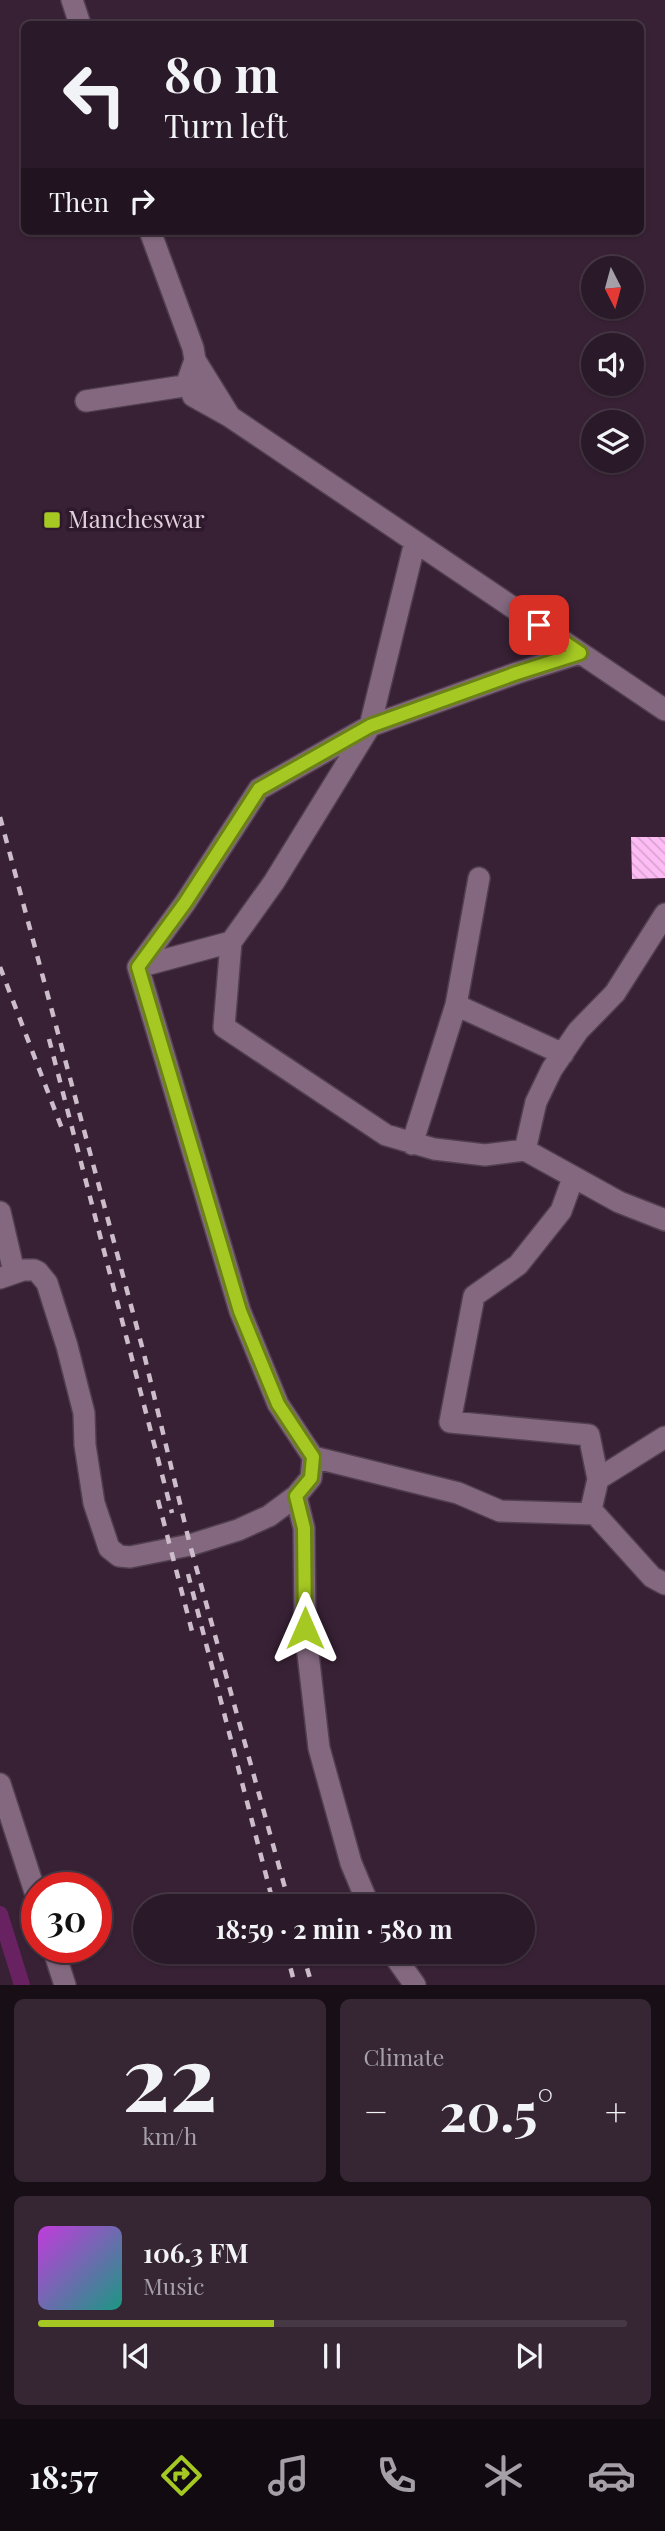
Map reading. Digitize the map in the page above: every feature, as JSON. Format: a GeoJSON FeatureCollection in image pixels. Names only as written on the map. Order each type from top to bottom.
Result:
{"type":"FeatureCollection","features":[{"type":"Feature","properties":{"kind":"street"},"geometry":{"type":"LineString","coordinates":[[72,0],[79,21]]}},
{"type":"Feature","properties":{"kind":"street"},"geometry":{"type":"LineString","coordinates":[[151,235],[195,360],[229,416]]}},
{"type":"Feature","properties":{"kind":"street"},"geometry":{"type":"LineString","coordinates":[[195,360],[188,380],[193,397],[229,416],[665,710]]}},
{"type":"Feature","properties":{"kind":"street"},"geometry":{"type":"LineString","coordinates":[[86,401],[190,385]]}},
{"type":"Feature","properties":{"kind":"street"},"geometry":{"type":"LineString","coordinates":[[415,542],[370,726],[274,882],[231,942],[224,1027],[386,1135],[412,1144],[485,1155],[525,1150],[619,1202],[665,1220]]}},
{"type":"Feature","properties":{"kind":"street"},"geometry":{"type":"LineString","coordinates":[[138,967],[185,903],[259,789],[370,726],[580,653]]}},
{"type":"Feature","properties":{"kind":"street"},"geometry":{"type":"LineString","coordinates":[[412,1144],[456,1004],[479,878]]}},
{"type":"Feature","properties":{"kind":"street"},"geometry":{"type":"LineString","coordinates":[[525,1150],[536,1102],[563,1054],[578,1031],[615,993],[665,914]]}},
{"type":"Feature","properties":{"kind":"street"},"geometry":{"type":"LineString","coordinates":[[138,967],[231,942]]}},
{"type":"Feature","properties":{"kind":"street"},"geometry":{"type":"LineString","coordinates":[[0,1212],[7,1275],[23,1270],[38,1272],[47,1283],[54,1303],[81,1400],[94,1503],[109,1548],[119,1556],[130,1557],[190,1545],[269,1517],[296,1496],[311,1478],[313,1457],[278,1404],[240,1311],[138,967]]}},
{"type":"Feature","properties":{"kind":"street"},"geometry":{"type":"LineString","coordinates":[[456,1004],[563,1054]]}},
{"type":"Feature","properties":{"kind":"street"},"geometry":{"type":"LineString","coordinates":[[573,1178],[561,1211],[517,1265],[474,1296],[450,1422],[589,1435],[598,1479],[590,1514]]}},
{"type":"Feature","properties":{"kind":"street"},"geometry":{"type":"LineString","coordinates":[[598,1479],[665,1437]]}},
{"type":"Feature","properties":{"kind":"street"},"geometry":{"type":"LineString","coordinates":[[313,1457],[458,1493],[500,1511],[595,1514],[652,1577],[665,1584]]}},
{"type":"Feature","properties":{"kind":"street"},"geometry":{"type":"LineString","coordinates":[[296,1496],[304,1528],[305,1628],[318,1748],[351,1863],[364,1894]]}},
{"type":"Feature","properties":{"kind":"street"},"geometry":{"type":"LineString","coordinates":[[0,1784],[29,1872]]}},
{"type":"Feature","properties":{"kind":"street"},"geometry":{"type":"LineString","coordinates":[[58,1963],[65,1985]]}},
{"type":"Feature","properties":{"kind":"street"},"geometry":{"type":"LineString","coordinates":[[400,1964],[415,1985]]}},
{"type":"Feature","properties":{"kind":"building"},"geometry":{"type":"Polygon","coordinates":[[[631,837],[665,837],[665,878],[632,879],[631,837]]]}},
{"type":"Feature","properties":{"kind":"waterway"},"geometry":{"type":"LineString","coordinates":[[0,1914],[22,1985]]}},
{"type":"Feature","properties":{"kind":"railway"},"geometry":{"type":"LineString","coordinates":[[0,817],[144,1354],[190,1545],[287,1894]]}},
{"type":"Feature","properties":{"kind":"railway"},"geometry":{"type":"LineString","coordinates":[[0,967],[64,1134]]}},
{"type":"Feature","properties":{"kind":"railway"},"geometry":{"type":"LineString","coordinates":[[49,1039],[172,1513]]}},
{"type":"Feature","properties":{"kind":"railway"},"geometry":{"type":"LineString","coordinates":[[158,1500],[194,1639]]}},
{"type":"Feature","properties":{"kind":"railway"},"geometry":{"type":"LineString","coordinates":[[188,1574],[271,1894]]}},
{"type":"Feature","properties":{"kind":"railway"},"geometry":{"type":"LineString","coordinates":[[289,1964],[295,1985]]}},
{"type":"Feature","properties":{"kind":"railway"},"geometry":{"type":"LineString","coordinates":[[306,1964],[312,1985]]}},
{"type":"Feature","properties":{"kind":"place","name":"Mancheswar"},"geometry":{"type":"Point","coordinates":[52,520]}},
{"type":"Feature","properties":{"kind":"route"},"geometry":{"type":"LineString","coordinates":[[305,1628],[304,1528],[296,1496],[311,1478],[313,1457],[278,1404],[240,1311],[161,1052],[138,967],[185,903],[259,789],[370,726],[580,653],[539,625]]}}]}
